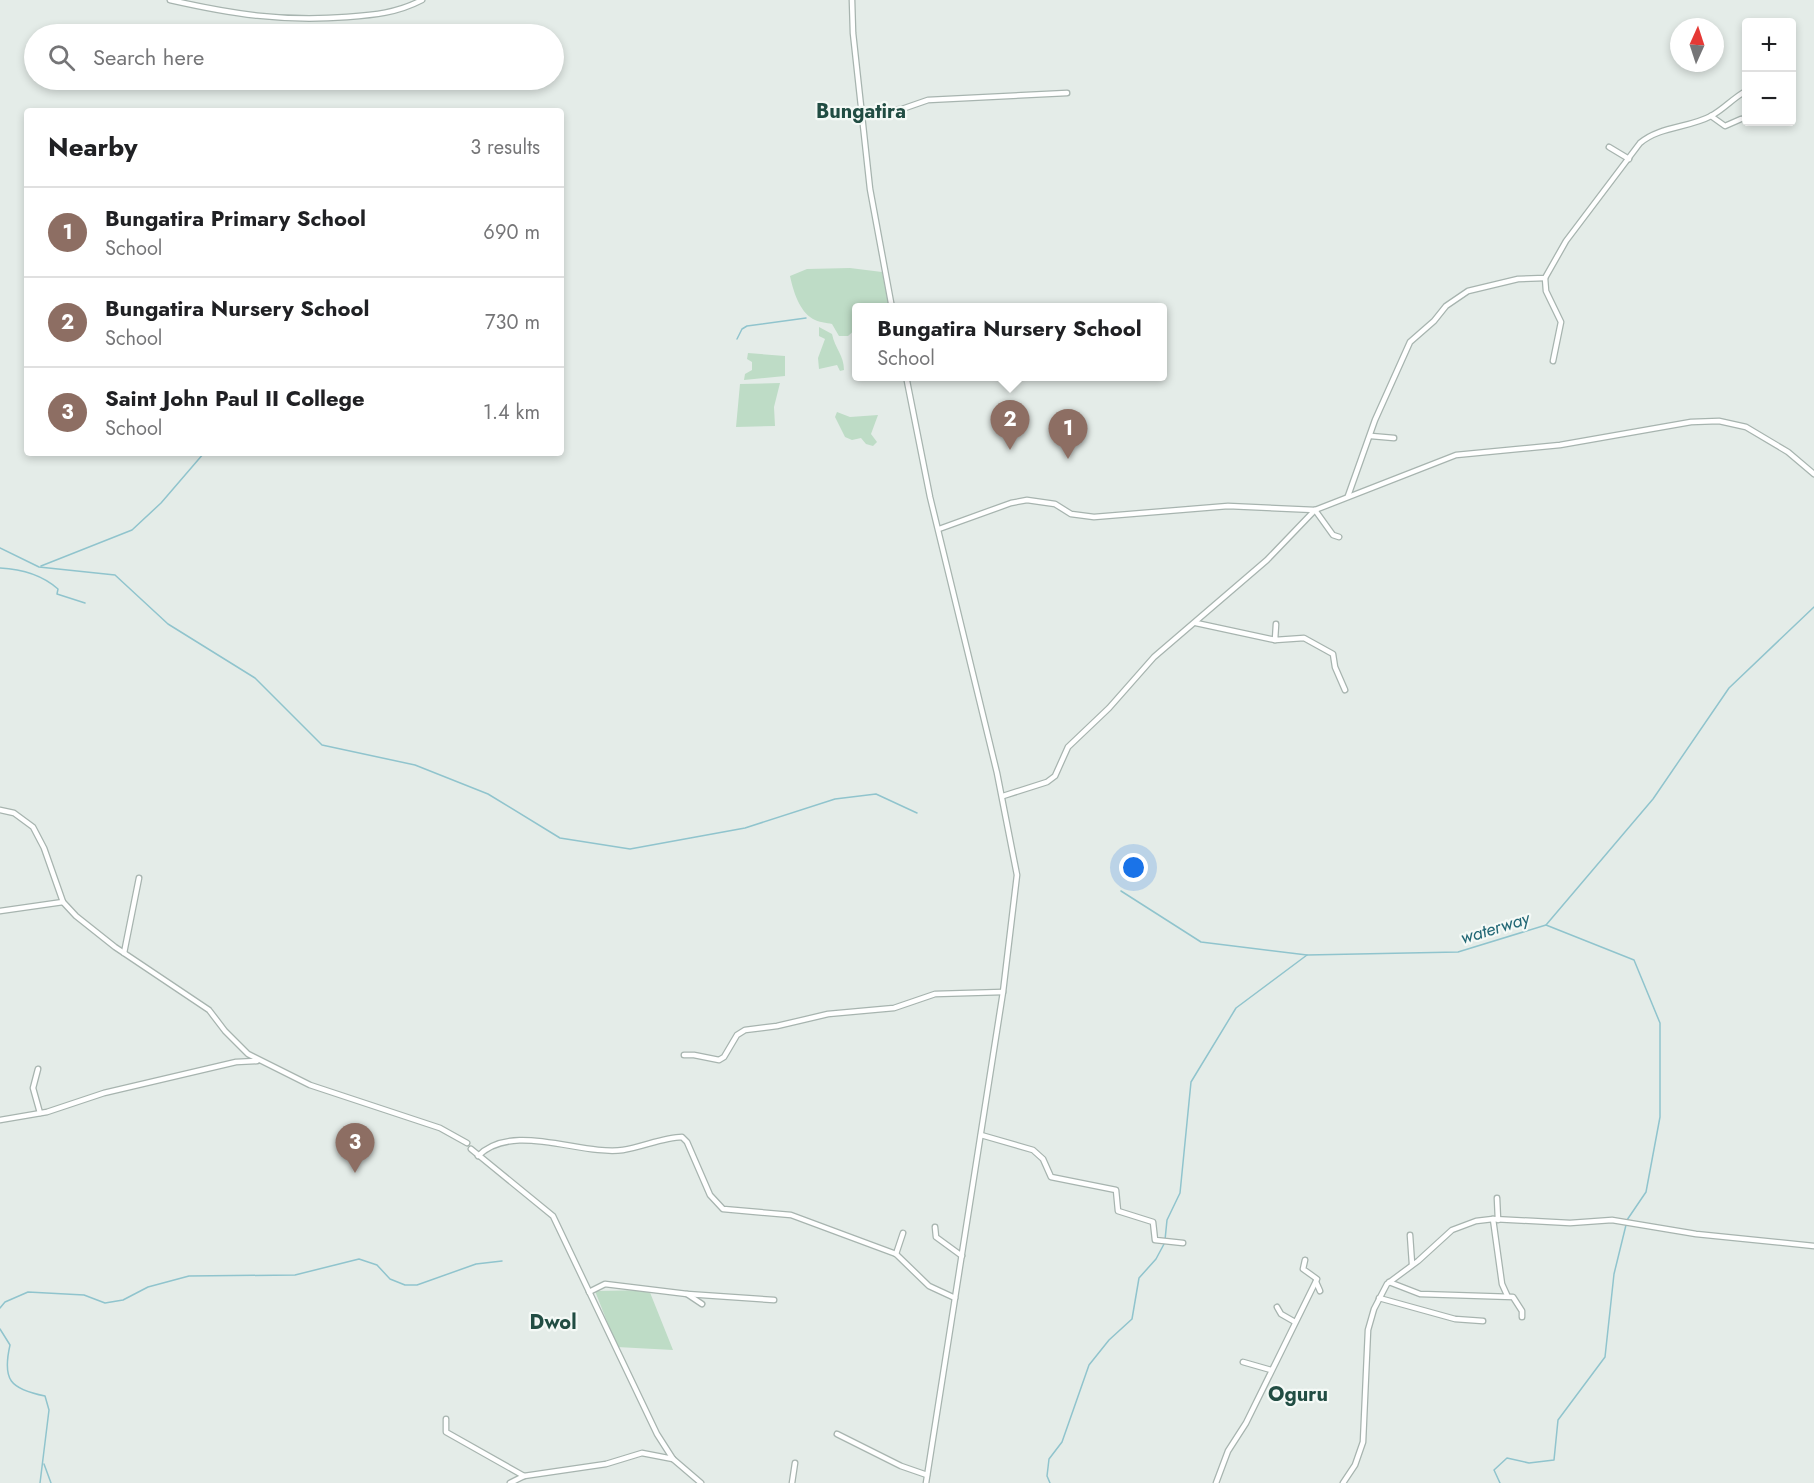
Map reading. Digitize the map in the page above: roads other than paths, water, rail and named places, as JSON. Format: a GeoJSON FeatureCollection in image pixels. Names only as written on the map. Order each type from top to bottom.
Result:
{"type":"FeatureCollection","features":[{"type":"Feature","properties":{"kind":"street"},"geometry":{"type":"LineString","coordinates":[[170,0],[233,14],[316,20],[387,13],[422,0]]}},
{"type":"Feature","properties":{"kind":"street"},"geometry":{"type":"LineString","coordinates":[[852,0],[853,33],[870,189],[891,303]]}},
{"type":"Feature","properties":{"kind":"street"},"geometry":{"type":"LineString","coordinates":[[862,112],[902,109],[928,100],[1067,93]]}},
{"type":"Feature","properties":{"kind":"street"},"geometry":{"type":"LineString","coordinates":[[1553,361],[1561,322],[1546,291],[1545,278],[1566,241],[1640,143],[1651,136],[1711,116],[1742,93]]}},
{"type":"Feature","properties":{"kind":"street"},"geometry":{"type":"LineString","coordinates":[[1711,116],[1725,126],[1741,119]]}},
{"type":"Feature","properties":{"kind":"street"},"geometry":{"type":"LineString","coordinates":[[1609,147],[1629,159]]}},
{"type":"Feature","properties":{"kind":"street"},"geometry":{"type":"LineString","coordinates":[[1348,496],[1375,420],[1410,342],[1434,321],[1446,306],[1468,291],[1492,284],[1545,278]]}},
{"type":"Feature","properties":{"kind":"street"},"geometry":{"type":"LineString","coordinates":[[907,381],[939,529],[1002,796],[1017,875],[1003,992],[926,1483]]}},
{"type":"Feature","properties":{"kind":"street"},"geometry":{"type":"LineString","coordinates":[[1002,796],[1047,782],[1055,776],[1068,747],[1109,708],[1154,657],[1196,624],[1267,560],[1315,510],[1348,496],[1466,453],[1566,444],[1660,426],[1719,421],[1746,427],[1788,452],[1814,474]]}},
{"type":"Feature","properties":{"kind":"street"},"geometry":{"type":"LineString","coordinates":[[1371,436],[1394,438]]}},
{"type":"Feature","properties":{"kind":"street"},"geometry":{"type":"LineString","coordinates":[[939,529],[1011,503],[1027,500],[1055,504],[1063,511],[1094,517],[1228,506],[1315,510]]}},
{"type":"Feature","properties":{"kind":"street"},"geometry":{"type":"LineString","coordinates":[[1315,510],[1333,536],[1339,537]]}},
{"type":"Feature","properties":{"kind":"street"},"geometry":{"type":"LineString","coordinates":[[1196,624],[1275,640],[1304,638],[1333,654],[1335,667],[1346,690]]}},
{"type":"Feature","properties":{"kind":"street"},"geometry":{"type":"LineString","coordinates":[[1275,640],[1276,624]]}},
{"type":"Feature","properties":{"kind":"street"},"geometry":{"type":"LineString","coordinates":[[0,810],[21,817],[33,827],[44,848],[63,902],[95,933],[209,1010],[225,1031],[259,1061],[310,1085],[440,1128],[467,1143]]}},
{"type":"Feature","properties":{"kind":"street"},"geometry":{"type":"LineString","coordinates":[[124,953],[139,878]]}},
{"type":"Feature","properties":{"kind":"street"},"geometry":{"type":"LineString","coordinates":[[0,911],[63,902]]}},
{"type":"Feature","properties":{"kind":"street"},"geometry":{"type":"LineString","coordinates":[[684,1055],[694,1054],[719,1060],[727,1053],[737,1035],[745,1030],[777,1026],[828,1014],[894,1008],[935,994],[1003,992]]}},
{"type":"Feature","properties":{"kind":"street"},"geometry":{"type":"LineString","coordinates":[[0,1120],[40,1113],[104,1093],[236,1062],[259,1061]]}},
{"type":"Feature","properties":{"kind":"street"},"geometry":{"type":"LineString","coordinates":[[39,1069],[33,1088],[40,1113]]}},
{"type":"Feature","properties":{"kind":"street"},"geometry":{"type":"LineString","coordinates":[[981,1135],[1033,1150],[1043,1159],[1051,1177],[1116,1190],[1118,1211],[1153,1222],[1155,1240],[1183,1244]]}},
{"type":"Feature","properties":{"kind":"street"},"geometry":{"type":"LineString","coordinates":[[478,1156],[494,1146],[516,1142],[534,1141],[615,1150],[682,1137],[687,1142],[710,1195],[723,1209],[791,1215],[896,1254],[929,1286],[955,1298]]}},
{"type":"Feature","properties":{"kind":"street"},"geometry":{"type":"LineString","coordinates":[[471,1149],[553,1216],[646,1414],[673,1459],[701,1483]]}},
{"type":"Feature","properties":{"kind":"street"},"geometry":{"type":"LineString","coordinates":[[1497,1198],[1496,1220],[1502,1284],[1507,1295]]}},
{"type":"Feature","properties":{"kind":"street"},"geometry":{"type":"LineString","coordinates":[[1343,1483],[1362,1449],[1368,1330],[1379,1298],[1389,1282],[1452,1230],[1476,1221],[1612,1220],[1696,1234],[1814,1246]]}},
{"type":"Feature","properties":{"kind":"street"},"geometry":{"type":"LineString","coordinates":[[934,1227],[936,1237],[962,1256]]}},
{"type":"Feature","properties":{"kind":"street"},"geometry":{"type":"LineString","coordinates":[[896,1254],[903,1233]]}},
{"type":"Feature","properties":{"kind":"street"},"geometry":{"type":"LineString","coordinates":[[1410,1235],[1412,1264]]}},
{"type":"Feature","properties":{"kind":"street"},"geometry":{"type":"LineString","coordinates":[[1305,1260],[1303,1269],[1317,1279],[1320,1290]]}},
{"type":"Feature","properties":{"kind":"street"},"geometry":{"type":"LineString","coordinates":[[1216,1483],[1228,1451],[1246,1423],[1316,1282]]}},
{"type":"Feature","properties":{"kind":"street"},"geometry":{"type":"LineString","coordinates":[[1389,1282],[1415,1293],[1448,1296],[1463,1294],[1479,1297],[1507,1295],[1513,1297],[1521,1308],[1522,1317]]}},
{"type":"Feature","properties":{"kind":"street"},"geometry":{"type":"LineString","coordinates":[[589,1292],[605,1284],[687,1294],[774,1300]]}},
{"type":"Feature","properties":{"kind":"street"},"geometry":{"type":"LineString","coordinates":[[687,1294],[702,1304]]}},
{"type":"Feature","properties":{"kind":"street"},"geometry":{"type":"LineString","coordinates":[[1379,1298],[1455,1319],[1483,1321]]}},
{"type":"Feature","properties":{"kind":"street"},"geometry":{"type":"LineString","coordinates":[[1277,1307],[1281,1314],[1295,1323]]}},
{"type":"Feature","properties":{"kind":"street"},"geometry":{"type":"LineString","coordinates":[[1243,1362],[1271,1370]]}},
{"type":"Feature","properties":{"kind":"street"},"geometry":{"type":"LineString","coordinates":[[446,1419],[446,1432],[524,1476]]}},
{"type":"Feature","properties":{"kind":"street"},"geometry":{"type":"LineString","coordinates":[[837,1434],[902,1466],[927,1475]]}},
{"type":"Feature","properties":{"kind":"street"},"geometry":{"type":"LineString","coordinates":[[510,1483],[524,1476],[606,1464],[642,1453],[673,1459]]}},
{"type":"Feature","properties":{"kind":"street"},"geometry":{"type":"LineString","coordinates":[[792,1483],[795,1463]]}},
{"type":"Feature","properties":{"kind":"waterway"},"geometry":{"type":"LineString","coordinates":[[737,339],[742,329],[747,326],[806,318]]}},
{"type":"Feature","properties":{"kind":"waterway"},"geometry":{"type":"LineString","coordinates":[[41,566],[132,530],[161,503],[201,456]]}},
{"type":"Feature","properties":{"kind":"waterway"},"geometry":{"type":"LineString","coordinates":[[0,548],[39,567],[115,575],[168,624],[255,678],[322,745],[415,765],[488,794],[560,838],[630,849],[745,828],[835,799],[876,794],[917,813]]}},
{"type":"Feature","properties":{"kind":"waterway"},"geometry":{"type":"LineString","coordinates":[[0,568],[23,571],[38,576],[58,589],[57,594],[85,603]]}},
{"type":"Feature","properties":{"kind":"waterway","name":"waterway"},"geometry":{"type":"LineString","coordinates":[[1121,891],[1201,942],[1307,955],[1458,952],[1546,925],[1653,799],[1729,688],[1814,607]]}},
{"type":"Feature","properties":{"kind":"waterway"},"geometry":{"type":"LineString","coordinates":[[1546,925],[1634,960],[1660,1023],[1660,1117],[1646,1192],[1627,1220]]}},
{"type":"Feature","properties":{"kind":"waterway"},"geometry":{"type":"LineString","coordinates":[[1165,1240],[1167,1220],[1180,1193],[1191,1082],[1236,1008],[1307,955]]}},
{"type":"Feature","properties":{"kind":"waterway"},"geometry":{"type":"LineString","coordinates":[[1500,1483],[1494,1470],[1507,1458],[1529,1463],[1554,1460],[1558,1420],[1605,1357],[1614,1274],[1626,1225]]}},
{"type":"Feature","properties":{"kind":"waterway"},"geometry":{"type":"LineString","coordinates":[[1050,1483],[1047,1476],[1049,1459],[1062,1442],[1089,1365],[1109,1340],[1132,1319],[1139,1278],[1156,1259],[1164,1244]]}},
{"type":"Feature","properties":{"kind":"waterway"},"geometry":{"type":"LineString","coordinates":[[0,1308],[5,1302],[28,1292],[84,1295],[105,1303],[123,1300],[148,1287],[189,1276],[295,1275],[359,1259],[377,1265],[390,1279],[405,1285],[417,1285],[476,1264],[502,1261]]}},
{"type":"Feature","properties":{"kind":"waterway"},"geometry":{"type":"LineString","coordinates":[[0,1329],[10,1345],[7,1367],[11,1381],[24,1390],[45,1396],[49,1410],[40,1483]]}},
{"type":"Feature","properties":{"kind":"waterway"},"geometry":{"type":"LineString","coordinates":[[44,1464],[51,1483]]}},
{"type":"Feature","properties":{"kind":"place","name":"Bungatira Nursery School"},"geometry":{"type":"Point","coordinates":[1010,450]}},
{"type":"Feature","properties":{"kind":"place","name":"Bungatira Primary School"},"geometry":{"type":"Point","coordinates":[1068,459]}},
{"type":"Feature","properties":{"kind":"place","name":"Saint John Paul II College"},"geometry":{"type":"Point","coordinates":[355,1173]}},
{"type":"Feature","properties":{"kind":"district","name":"Bungatira"},"geometry":{"type":"Point","coordinates":[861,111]}},
{"type":"Feature","properties":{"kind":"district","name":"Dwol"},"geometry":{"type":"Point","coordinates":[553,1322]}},
{"type":"Feature","properties":{"kind":"district","name":"Oguru"},"geometry":{"type":"Point","coordinates":[1298,1394]}}]}
